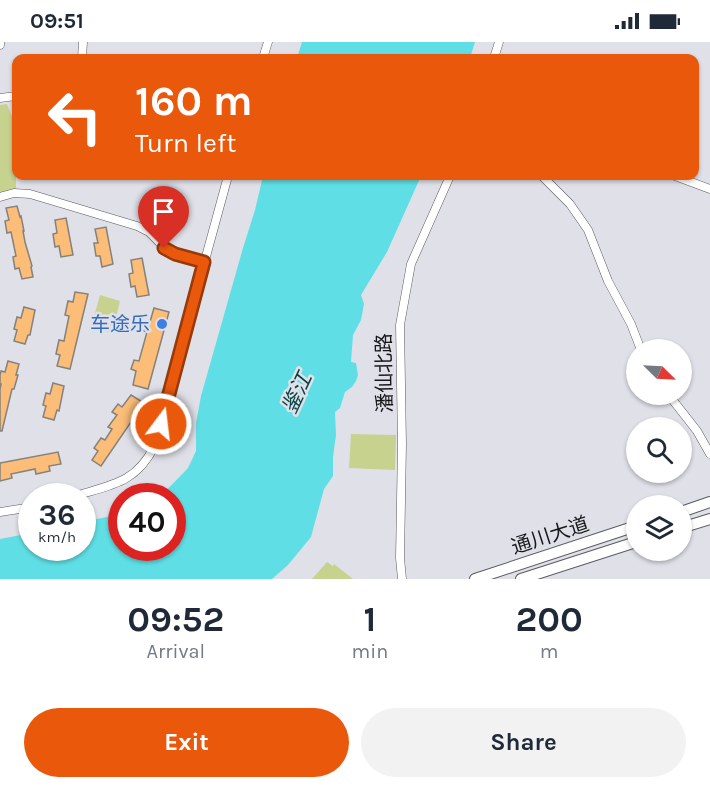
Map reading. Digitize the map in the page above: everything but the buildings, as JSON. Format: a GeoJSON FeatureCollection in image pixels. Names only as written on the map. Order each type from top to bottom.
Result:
{"type":"FeatureCollection","features":[{"type":"Feature","properties":{"kind":"main road"},"geometry":{"type":"LineString","coordinates":[[692,508],[710,502]]}},
{"type":"Feature","properties":{"kind":"main road"},"geometry":{"type":"LineString","coordinates":[[692,525],[710,519]]}},
{"type":"Feature","properties":{"kind":"main road","name":"通川大道"},"geometry":{"type":"LineString","coordinates":[[475,579],[626,529]]}},
{"type":"Feature","properties":{"kind":"main road","name":"通川大道"},"geometry":{"type":"LineString","coordinates":[[521,579],[626,545]]}},
{"type":"Feature","properties":{"kind":"street"},"geometry":{"type":"LineString","coordinates":[[96,490],[122,482],[137,471],[154,447],[227,180]]}},
{"type":"Feature","properties":{"kind":"street","name":"潘仙北路"},"geometry":{"type":"LineString","coordinates":[[402,579],[400,558],[402,444],[400,325],[411,264],[448,180]]}},
{"type":"Feature","properties":{"kind":"street"},"geometry":{"type":"LineString","coordinates":[[546,180],[570,204],[588,230],[608,281],[631,324],[636,339]]}},
{"type":"Feature","properties":{"kind":"street"},"geometry":{"type":"LineString","coordinates":[[686,180],[710,189]]}},
{"type":"Feature","properties":{"kind":"street"},"geometry":{"type":"LineString","coordinates":[[0,197],[14,193],[30,194],[137,226],[149,232],[168,251],[204,262]]}},
{"type":"Feature","properties":{"kind":"street"},"geometry":{"type":"LineString","coordinates":[[677,405],[697,431],[710,454]]}},
{"type":"Feature","properties":{"kind":"street"},"geometry":{"type":"LineString","coordinates":[[0,512],[18,509]]}},
{"type":"Feature","properties":{"kind":"green space"},"geometry":{"type":"Polygon","coordinates":[[[7,104],[12,117],[12,180],[16,180],[16,190],[0,193],[0,105],[7,104]]]}},
{"type":"Feature","properties":{"kind":"green space"},"geometry":{"type":"Polygon","coordinates":[[[100,295],[120,301],[112,333],[91,328],[100,295]]]}},
{"type":"Feature","properties":{"kind":"green space"},"geometry":{"type":"Polygon","coordinates":[[[351,434],[396,435],[395,470],[349,468],[351,434]]]}},
{"type":"Feature","properties":{"kind":"green space"},"geometry":{"type":"Polygon","coordinates":[[[327,562],[333,566],[334,564],[353,579],[312,579],[327,562]]]}},
{"type":"Feature","properties":{"kind":"water"},"geometry":{"type":"Polygon","coordinates":[[[302,42],[475,42],[471,54],[298,54],[302,42]]]}},
{"type":"Feature","properties":{"kind":"water","name":"鉴江"},"geometry":{"type":"Polygon","coordinates":[[[262,180],[419,180],[387,252],[361,295],[364,304],[361,320],[353,335],[351,362],[356,363],[358,375],[352,387],[345,392],[340,408],[335,412],[333,476],[324,489],[311,537],[288,565],[272,579],[0,579],[0,539],[18,536],[18,561],[96,561],[96,519],[108,517],[108,561],[186,561],[186,483],[174,483],[188,468],[196,451],[196,423],[201,396],[262,180]]]}},
{"type":"Feature","properties":{"kind":"place","name":"车途乐"},"geometry":{"type":"Point","coordinates":[162,324]}},
{"type":"Feature","properties":{"kind":"route"},"geometry":{"type":"LineString","coordinates":[[161,424],[204,262],[175,254],[164,248]]}}]}
